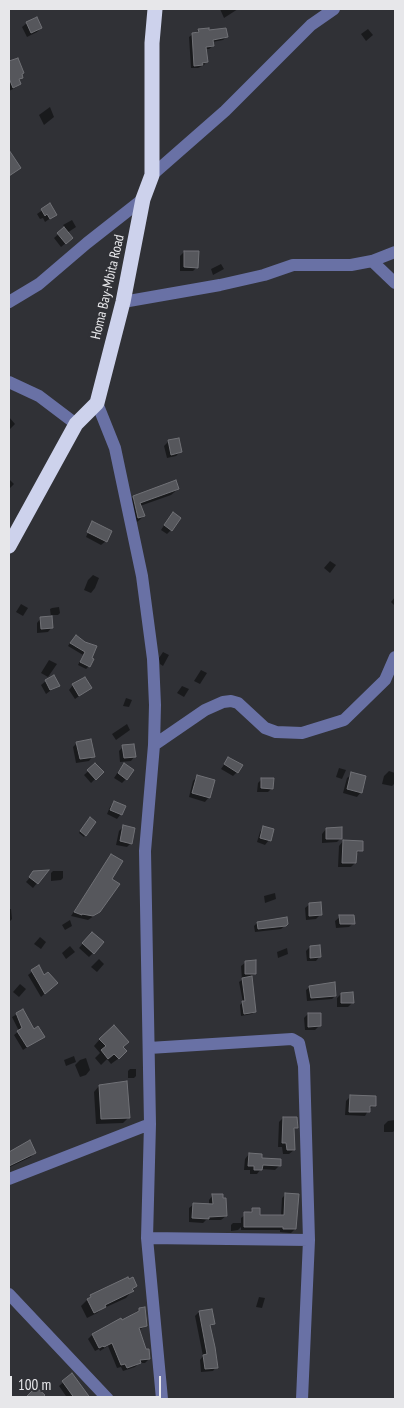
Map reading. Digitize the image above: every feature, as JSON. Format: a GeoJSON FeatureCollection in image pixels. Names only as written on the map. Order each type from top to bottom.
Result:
{"type":"FeatureCollection","features":[{"type":"Feature","properties":{"kind":"highway","name":"Homa Bay-Mbita Road"},"geometry":{"type":"LineString","coordinates":[[97,403],[123,302],[143,199],[152,175],[152,43],[155,9]]}},
{"type":"Feature","properties":{"kind":"highway"},"geometry":{"type":"LineString","coordinates":[[9,546],[76,424],[97,403]]}},
{"type":"Feature","properties":{"kind":"street"},"geometry":{"type":"LineString","coordinates":[[152,175],[225,111],[311,25],[334,9]]}},
{"type":"Feature","properties":{"kind":"street"},"geometry":{"type":"LineString","coordinates":[[9,302],[39,284],[143,199]]}},
{"type":"Feature","properties":{"kind":"street"},"geometry":{"type":"LineString","coordinates":[[123,302],[220,285],[264,275],[293,265],[334,266],[372,261],[395,252]]}},
{"type":"Feature","properties":{"kind":"street"},"geometry":{"type":"LineString","coordinates":[[372,261],[395,283]]}},
{"type":"Feature","properties":{"kind":"street"},"geometry":{"type":"LineString","coordinates":[[9,382],[39,396],[76,424]]}},
{"type":"Feature","properties":{"kind":"street"},"geometry":{"type":"LineString","coordinates":[[97,403],[115,448],[142,576],[153,659],[154,745],[145,851],[150,1124],[147,1238],[162,1399]]}},
{"type":"Feature","properties":{"kind":"street"},"geometry":{"type":"LineString","coordinates":[[154,745],[205,710],[223,702],[231,701],[238,703],[264,728],[276,732],[302,733],[344,720],[385,680],[395,657]]}},
{"type":"Feature","properties":{"kind":"street"},"geometry":{"type":"LineString","coordinates":[[149,1048],[292,1039],[299,1043],[304,1066],[308,1240],[302,1399]]}},
{"type":"Feature","properties":{"kind":"street"},"geometry":{"type":"LineString","coordinates":[[9,1178],[150,1124]]}},
{"type":"Feature","properties":{"kind":"street"},"geometry":{"type":"LineString","coordinates":[[147,1238],[308,1240]]}},
{"type":"Feature","properties":{"kind":"street"},"geometry":{"type":"LineString","coordinates":[[9,1294],[108,1399]]}},
{"type":"Feature","properties":{"kind":"building"},"geometry":{"type":"Polygon","coordinates":[[[37,17],[42,28],[31,33],[26,22],[37,17]]]}},
{"type":"Feature","properties":{"kind":"building"},"geometry":{"type":"Polygon","coordinates":[[[209,28],[209,30],[226,28],[228,37],[213,40],[214,46],[206,47],[208,62],[202,63],[203,65],[194,66],[192,33],[199,32],[198,29],[209,28]]]}},
{"type":"Feature","properties":{"kind":"building"},"geometry":{"type":"Polygon","coordinates":[[[18,58],[24,73],[22,74],[23,78],[19,79],[21,84],[13,88],[9,78],[9,61],[18,58]]]}},
{"type":"Feature","properties":{"kind":"building"},"geometry":{"type":"Polygon","coordinates":[[[9,150],[21,168],[9,176],[9,150]]]}},
{"type":"Feature","properties":{"kind":"building"},"geometry":{"type":"Polygon","coordinates":[[[50,203],[57,215],[50,219],[47,214],[45,216],[41,209],[50,203]]]}},
{"type":"Feature","properties":{"kind":"building"},"geometry":{"type":"Polygon","coordinates":[[[64,227],[73,238],[66,244],[57,233],[64,227]]]}},
{"type":"Feature","properties":{"kind":"building"},"geometry":{"type":"Polygon","coordinates":[[[184,251],[199,251],[198,268],[184,267],[184,251]]]}},
{"type":"Feature","properties":{"kind":"building"},"geometry":{"type":"Polygon","coordinates":[[[179,438],[182,452],[171,455],[168,440],[179,438]]]}},
{"type":"Feature","properties":{"kind":"building"},"geometry":{"type":"Polygon","coordinates":[[[176,480],[179,489],[140,503],[145,516],[138,518],[133,496],[176,480]]]}},
{"type":"Feature","properties":{"kind":"building"},"geometry":{"type":"Polygon","coordinates":[[[173,512],[181,518],[172,531],[164,525],[173,512]]]}},
{"type":"Feature","properties":{"kind":"building"},"geometry":{"type":"Polygon","coordinates":[[[92,521],[112,531],[107,542],[87,532],[92,521]]]}},
{"type":"Feature","properties":{"kind":"building"},"geometry":{"type":"Polygon","coordinates":[[[52,616],[53,628],[41,629],[40,617],[52,616]]]}},
{"type":"Feature","properties":{"kind":"building"},"geometry":{"type":"Polygon","coordinates":[[[76,635],[85,642],[97,646],[90,667],[80,662],[85,652],[70,643],[76,635]]]}},
{"type":"Feature","properties":{"kind":"building"},"geometry":{"type":"Polygon","coordinates":[[[54,675],[60,686],[50,690],[45,680],[54,675]]]}},
{"type":"Feature","properties":{"kind":"building"},"geometry":{"type":"Polygon","coordinates":[[[85,677],[92,688],[79,696],[72,684],[85,677]]]}},
{"type":"Feature","properties":{"kind":"building"},"geometry":{"type":"Polygon","coordinates":[[[91,739],[95,757],[80,759],[76,742],[91,739]]]}},
{"type":"Feature","properties":{"kind":"building"},"geometry":{"type":"Polygon","coordinates":[[[134,744],[136,757],[124,758],[122,745],[134,744]]]}},
{"type":"Feature","properties":{"kind":"building"},"geometry":{"type":"Polygon","coordinates":[[[228,757],[243,765],[238,773],[224,764],[228,757]]]}},
{"type":"Feature","properties":{"kind":"building"},"geometry":{"type":"Polygon","coordinates":[[[95,763],[104,772],[96,780],[87,770],[95,763]]]}},
{"type":"Feature","properties":{"kind":"building"},"geometry":{"type":"Polygon","coordinates":[[[124,763],[134,770],[127,780],[118,773],[124,763]]]}},
{"type":"Feature","properties":{"kind":"building"},"geometry":{"type":"Polygon","coordinates":[[[351,772],[366,776],[362,793],[347,789],[351,772]]]}},
{"type":"Feature","properties":{"kind":"building"},"geometry":{"type":"Polygon","coordinates":[[[197,775],[215,780],[210,798],[192,793],[197,775]]]}},
{"type":"Feature","properties":{"kind":"building"},"geometry":{"type":"Polygon","coordinates":[[[261,778],[274,778],[273,789],[261,788],[261,778]]]}},
{"type":"Feature","properties":{"kind":"building"},"geometry":{"type":"Polygon","coordinates":[[[114,801],[126,806],[122,815],[110,810],[114,801]]]}},
{"type":"Feature","properties":{"kind":"building"},"geometry":{"type":"Polygon","coordinates":[[[90,817],[96,822],[86,836],[80,831],[90,817]]]}},
{"type":"Feature","properties":{"kind":"building"},"geometry":{"type":"Polygon","coordinates":[[[123,825],[135,828],[132,844],[120,841],[123,825]]]}},
{"type":"Feature","properties":{"kind":"building"},"geometry":{"type":"Polygon","coordinates":[[[263,826],[274,829],[271,841],[260,838],[263,826]]]}},
{"type":"Feature","properties":{"kind":"building"},"geometry":{"type":"Polygon","coordinates":[[[342,827],[342,839],[326,839],[326,828],[342,827]]]}},
{"type":"Feature","properties":{"kind":"building"},"geometry":{"type":"Polygon","coordinates":[[[343,840],[363,841],[363,851],[357,851],[356,863],[342,863],[343,840]]]}},
{"type":"Feature","properties":{"kind":"building"},"geometry":{"type":"Polygon","coordinates":[[[111,854],[123,861],[112,879],[120,884],[100,912],[93,916],[74,912],[111,854]]]}},
{"type":"Feature","properties":{"kind":"building"},"geometry":{"type":"Polygon","coordinates":[[[49,870],[38,884],[29,877],[33,871],[49,870]]]}},
{"type":"Feature","properties":{"kind":"building"},"geometry":{"type":"Polygon","coordinates":[[[321,902],[322,915],[309,916],[309,903],[321,902]]]}},
{"type":"Feature","properties":{"kind":"building"},"geometry":{"type":"Polygon","coordinates":[[[339,915],[354,915],[355,924],[340,924],[339,915]]]}},
{"type":"Feature","properties":{"kind":"building"},"geometry":{"type":"Polygon","coordinates":[[[287,917],[288,924],[286,926],[258,929],[257,922],[287,917]]]}},
{"type":"Feature","properties":{"kind":"building"},"geometry":{"type":"Polygon","coordinates":[[[92,932],[104,942],[94,954],[82,943],[92,932]]]}},
{"type":"Feature","properties":{"kind":"building"},"geometry":{"type":"Polygon","coordinates":[[[320,945],[321,957],[310,958],[310,946],[320,945]]]}},
{"type":"Feature","properties":{"kind":"building"},"geometry":{"type":"Polygon","coordinates":[[[256,960],[256,974],[245,974],[245,961],[256,960]]]}},
{"type":"Feature","properties":{"kind":"building"},"geometry":{"type":"Polygon","coordinates":[[[39,965],[44,975],[48,972],[58,983],[45,994],[31,970],[39,965]]]}},
{"type":"Feature","properties":{"kind":"building"},"geometry":{"type":"Polygon","coordinates":[[[252,976],[256,1012],[244,1014],[242,1001],[245,1001],[242,978],[252,976]]]}},
{"type":"Feature","properties":{"kind":"building"},"geometry":{"type":"Polygon","coordinates":[[[335,982],[336,996],[311,998],[309,986],[335,982]]]}},
{"type":"Feature","properties":{"kind":"building"},"geometry":{"type":"Polygon","coordinates":[[[353,992],[354,1003],[341,1003],[341,993],[353,992]]]}},
{"type":"Feature","properties":{"kind":"building"},"geometry":{"type":"Polygon","coordinates":[[[23,1009],[34,1029],[38,1026],[45,1037],[27,1047],[17,1031],[22,1028],[16,1013],[23,1009]]]}},
{"type":"Feature","properties":{"kind":"building"},"geometry":{"type":"Polygon","coordinates":[[[308,1013],[321,1013],[321,1026],[308,1027],[308,1013]]]}},
{"type":"Feature","properties":{"kind":"building"},"geometry":{"type":"Polygon","coordinates":[[[114,1025],[129,1042],[123,1047],[127,1051],[119,1059],[114,1054],[108,1059],[101,1050],[106,1046],[99,1039],[114,1025]]]}},
{"type":"Feature","properties":{"kind":"building"},"geometry":{"type":"Polygon","coordinates":[[[127,1081],[130,1118],[101,1119],[99,1085],[127,1081]]]}},
{"type":"Feature","properties":{"kind":"building"},"geometry":{"type":"Polygon","coordinates":[[[350,1095],[376,1096],[376,1106],[370,1106],[370,1112],[349,1112],[350,1095]]]}},
{"type":"Feature","properties":{"kind":"building"},"geometry":{"type":"Polygon","coordinates":[[[283,1117],[297,1117],[298,1128],[294,1128],[295,1150],[287,1150],[286,1143],[282,1143],[283,1117]]]}},
{"type":"Feature","properties":{"kind":"building"},"geometry":{"type":"Polygon","coordinates":[[[30,1140],[36,1153],[9,1166],[9,1152],[30,1140]]]}},
{"type":"Feature","properties":{"kind":"building"},"geometry":{"type":"Polygon","coordinates":[[[249,1153],[262,1154],[262,1158],[281,1159],[281,1166],[263,1165],[262,1170],[254,1170],[254,1166],[248,1166],[249,1153]]]}},
{"type":"Feature","properties":{"kind":"building"},"geometry":{"type":"Polygon","coordinates":[[[285,1193],[299,1194],[296,1229],[244,1227],[244,1212],[252,1212],[252,1208],[260,1208],[260,1215],[284,1215],[285,1193]]]}},
{"type":"Feature","properties":{"kind":"building"},"geometry":{"type":"Polygon","coordinates":[[[212,1194],[223,1194],[223,1198],[226,1198],[227,1216],[209,1217],[209,1219],[192,1218],[193,1203],[213,1204],[212,1194]]]}},
{"type":"Feature","properties":{"kind":"building"},"geometry":{"type":"Polygon","coordinates":[[[128,1277],[129,1279],[133,1277],[137,1286],[132,1289],[134,1291],[105,1305],[106,1307],[94,1313],[87,1299],[91,1297],[90,1295],[128,1277]]]}},
{"type":"Feature","properties":{"kind":"building"},"geometry":{"type":"Polygon","coordinates":[[[145,1307],[147,1326],[139,1328],[146,1349],[149,1349],[150,1359],[140,1360],[141,1363],[127,1368],[125,1364],[121,1365],[112,1343],[99,1348],[92,1334],[121,1318],[122,1320],[139,1311],[139,1308],[145,1307]]]}},
{"type":"Feature","properties":{"kind":"building"},"geometry":{"type":"Polygon","coordinates":[[[212,1309],[215,1324],[210,1325],[218,1368],[205,1369],[203,1355],[207,1354],[199,1311],[212,1309]]]}},
{"type":"Feature","properties":{"kind":"building"},"geometry":{"type":"Polygon","coordinates":[[[72,1373],[91,1399],[75,1399],[62,1381],[72,1373]]]}},
{"type":"Feature","properties":{"kind":"building"},"geometry":{"type":"Polygon","coordinates":[[[36,1387],[45,1395],[41,1399],[24,1399],[36,1387]]]}}]}
